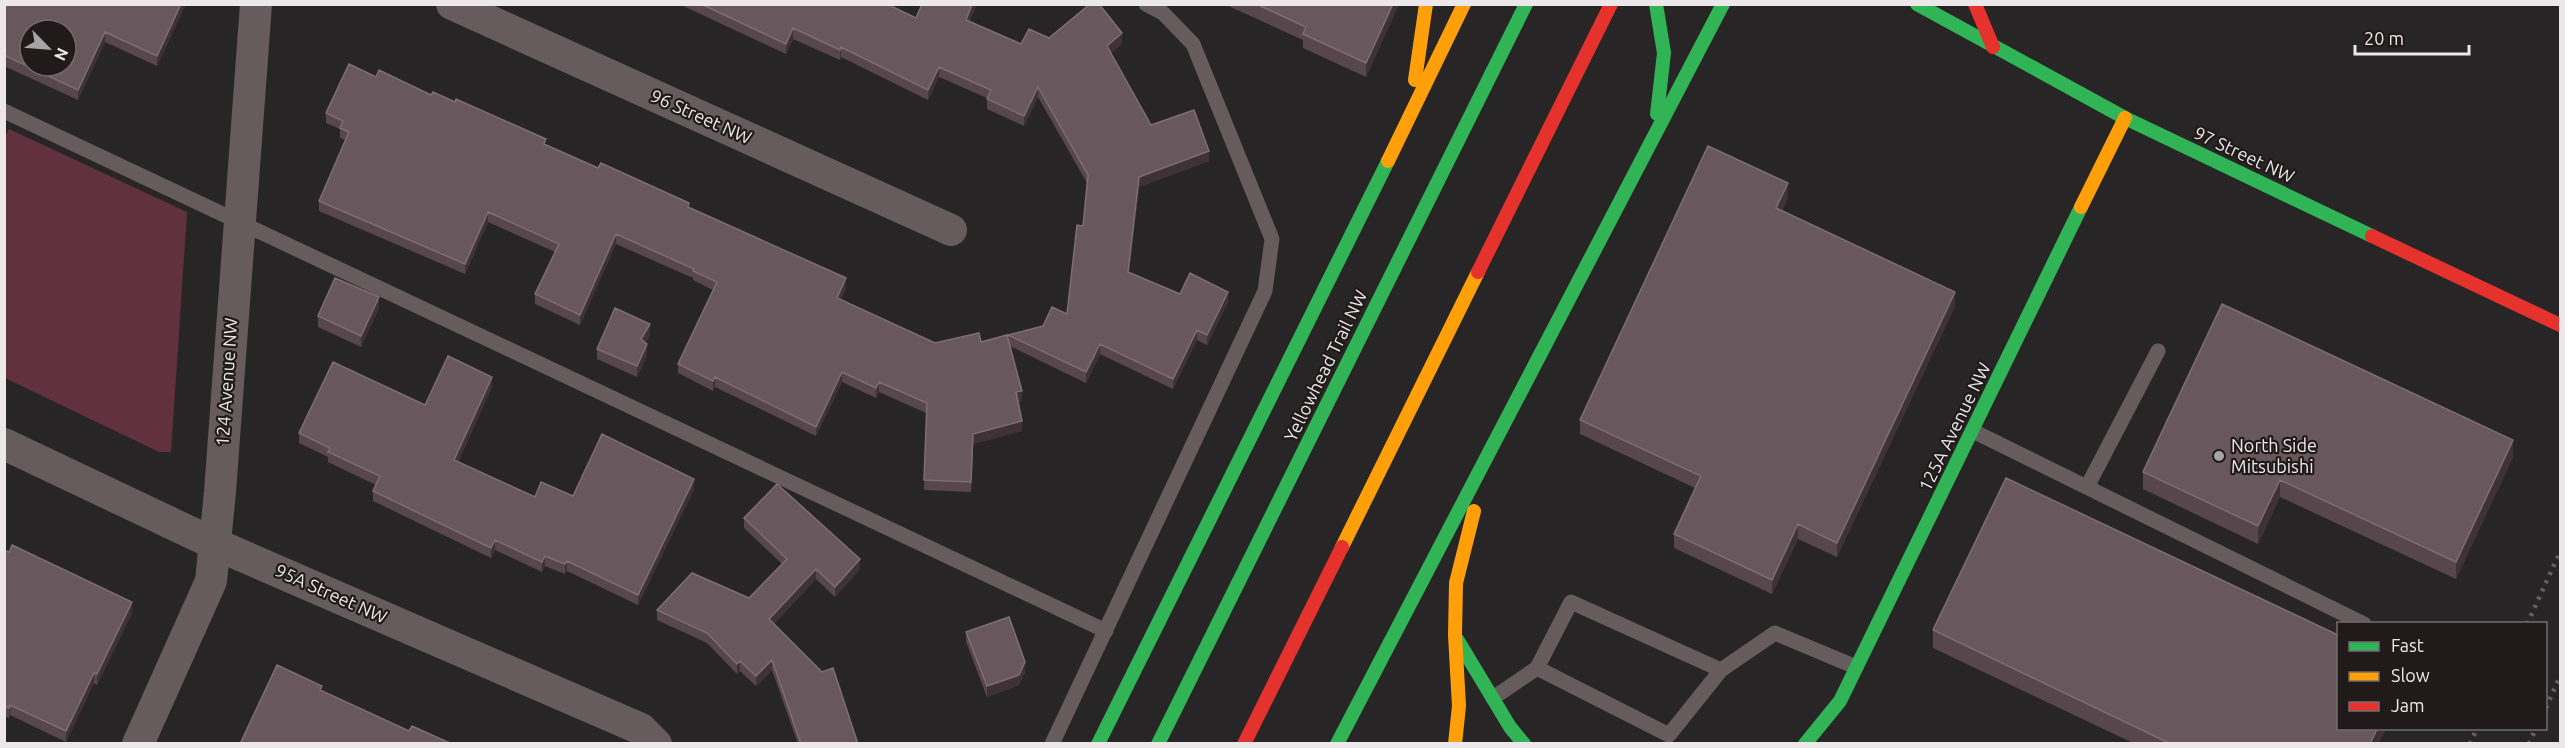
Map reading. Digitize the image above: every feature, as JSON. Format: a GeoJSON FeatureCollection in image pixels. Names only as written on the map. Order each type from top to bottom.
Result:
{"type":"FeatureCollection","features":[{"type":"Feature","properties":{"kind":"main road"},"geometry":{"type":"LineString","coordinates":[[1407,124],[1425,24],[1426,4]]}},
{"type":"Feature","properties":{"kind":"main road"},"geometry":{"type":"LineString","coordinates":[[1098,744],[1407,124],[1464,4]]}},
{"type":"Feature","properties":{"kind":"main road","name":"Yellowhead Trail NW"},"geometry":{"type":"LineString","coordinates":[[1158,744],[1526,4]]}},
{"type":"Feature","properties":{"kind":"main road"},"geometry":{"type":"LineString","coordinates":[[1244,744],[1611,4]]}},
{"type":"Feature","properties":{"kind":"main road"},"geometry":{"type":"LineString","coordinates":[[1337,744],[1723,4]]}},
{"type":"Feature","properties":{"kind":"main road","name":"97 Street NW"},"geometry":{"type":"LineString","coordinates":[[1917,4],[2125,118],[2560,325]]}},
{"type":"Feature","properties":{"kind":"main road"},"geometry":{"type":"LineString","coordinates":[[1975,4],[1993,47]]}},
{"type":"Feature","properties":{"kind":"main road"},"geometry":{"type":"LineString","coordinates":[[1653,140],[1664,52],[1655,5]]}},
{"type":"Feature","properties":{"kind":"main road","name":"125A Avenue NW"},"geometry":{"type":"LineString","coordinates":[[1805,744],[1840,701],[2125,118]]}},
{"type":"Feature","properties":{"kind":"main road"},"geometry":{"type":"LineString","coordinates":[[1455,744],[1460,706],[1455,635],[1456,583],[1487,460]]}},
{"type":"Feature","properties":{"kind":"main road"},"geometry":{"type":"LineString","coordinates":[[1455,635],[1510,727],[1524,744]]}},
{"type":"Feature","properties":{"kind":"street","name":"124 Avenue NW"},"geometry":{"type":"LineString","coordinates":[[138,744],[211,581],[256,4]]}},
{"type":"Feature","properties":{"kind":"street","name":"96 Street NW"},"geometry":{"type":"LineString","coordinates":[[452,4],[951,230]]}},
{"type":"Feature","properties":{"kind":"street","name":"95A Street NW"},"geometry":{"type":"LineString","coordinates":[[4,444],[214,544],[641,729],[656,744]]}},
{"type":"Feature","properties":{"kind":"lane"},"geometry":{"type":"LineString","coordinates":[[1052,744],[1265,291],[1272,239],[1193,45],[1163,13],[1146,4]]}},
{"type":"Feature","properties":{"kind":"lane"},"geometry":{"type":"LineString","coordinates":[[4,111],[1106,632]]}},
{"type":"Feature","properties":{"kind":"lane"},"geometry":{"type":"LineString","coordinates":[[2087,487],[2158,351]]}},
{"type":"Feature","properties":{"kind":"lane"},"geometry":{"type":"LineString","coordinates":[[1973,431],[2360,622]]}},
{"type":"Feature","properties":{"kind":"lane"},"geometry":{"type":"LineString","coordinates":[[1493,698],[1538,668],[1571,602],[1720,669]]}},
{"type":"Feature","properties":{"kind":"lane"},"geometry":{"type":"LineString","coordinates":[[1538,668],[1669,735],[1720,669],[1775,633],[1856,667]]}},
{"type":"Feature","properties":{"kind":"shaded area"},"geometry":{"type":"Polygon","coordinates":[[[9,129],[187,212],[171,452],[159,452],[5,378],[4,138],[9,129]]]}},
{"type":"Feature","properties":{"kind":"building"},"geometry":{"type":"Polygon","coordinates":[[[4,4],[181,4],[157,56],[105,32],[78,90],[53,78],[78,78],[78,18],[18,18],[18,62],[4,55],[4,4]]]}},
{"type":"Feature","properties":{"kind":"building"},"geometry":{"type":"Polygon","coordinates":[[[701,4],[887,4],[916,18],[922,4],[972,4],[966,20],[1021,44],[1029,29],[1049,38],[1090,4],[1099,4],[1122,33],[1107,46],[1151,125],[1194,110],[1209,151],[1139,177],[1128,272],[1180,294],[1190,273],[1228,292],[1207,335],[1197,330],[1173,379],[1100,344],[1086,372],[1008,335],[1043,326],[1052,307],[1067,314],[1077,225],[1083,226],[1088,175],[1038,87],[1024,116],[987,99],[991,90],[939,67],[928,90],[841,47],[840,50],[793,28],[786,44],[701,4]]]}},
{"type":"Feature","properties":{"kind":"building"},"geometry":{"type":"Polygon","coordinates":[[[1256,4],[1393,4],[1366,63],[1303,34],[1306,27],[1256,4]]]}},
{"type":"Feature","properties":{"kind":"building"},"geometry":{"type":"Polygon","coordinates":[[[349,64],[376,77],[379,70],[431,95],[433,92],[455,102],[456,99],[546,139],[544,144],[598,168],[601,163],[689,203],[688,207],[846,278],[837,298],[935,343],[979,333],[981,342],[1007,335],[1022,391],[1016,392],[1022,421],[973,434],[971,482],[924,480],[927,403],[879,382],[876,388],[842,372],[816,427],[715,377],[713,381],[678,364],[717,282],[693,271],[694,269],[616,234],[580,315],[535,294],[559,244],[488,212],[465,264],[319,201],[349,132],[340,128],[343,121],[326,113],[349,64]]]}},
{"type":"Feature","properties":{"kind":"building"},"geometry":{"type":"Polygon","coordinates":[[[1708,146],[1788,183],[1776,208],[1955,292],[1837,543],[1798,524],[1772,580],[1674,534],[1701,476],[1580,420],[1708,146]]]}},
{"type":"Feature","properties":{"kind":"building"},"geometry":{"type":"Polygon","coordinates":[[[335,278],[379,297],[361,336],[318,316],[335,278]]]}},
{"type":"Feature","properties":{"kind":"building"},"geometry":{"type":"Polygon","coordinates":[[[2222,304],[2513,440],[2456,562],[2280,480],[2258,526],[2143,472],[2222,304]]]}},
{"type":"Feature","properties":{"kind":"building"},"geometry":{"type":"Polygon","coordinates":[[[615,308],[650,324],[641,339],[647,344],[637,366],[597,349],[615,308]]]}},
{"type":"Feature","properties":{"kind":"building"},"geometry":{"type":"Polygon","coordinates":[[[448,356],[492,377],[454,460],[535,497],[541,482],[573,496],[602,434],[694,479],[638,595],[567,561],[565,564],[545,556],[542,562],[495,540],[491,548],[373,491],[380,476],[328,452],[330,448],[299,433],[333,362],[425,405],[448,356]]]}},
{"type":"Feature","properties":{"kind":"building"},"geometry":{"type":"Polygon","coordinates":[[[2006,478],[2337,635],[2337,730],[2377,730],[2370,744],[2171,744],[1933,630],[2006,478]]]}},
{"type":"Feature","properties":{"kind":"building"},"geometry":{"type":"Polygon","coordinates":[[[777,484],[860,559],[835,587],[816,569],[769,619],[822,672],[833,668],[858,744],[801,744],[772,660],[756,676],[740,661],[737,664],[707,633],[657,610],[692,573],[749,598],[787,559],[744,518],[777,484]]]}},
{"type":"Feature","properties":{"kind":"building"},"geometry":{"type":"Polygon","coordinates":[[[12,545],[132,602],[66,731],[10,705],[9,708],[4,706],[4,550],[9,552],[12,545]]]}},
{"type":"Feature","properties":{"kind":"building"},"geometry":{"type":"Polygon","coordinates":[[[1009,617],[1025,662],[1019,675],[987,686],[966,632],[1009,617]]]}},
{"type":"Feature","properties":{"kind":"building"},"geometry":{"type":"Polygon","coordinates":[[[277,665],[322,686],[320,690],[409,731],[412,726],[452,744],[240,744],[277,665]]]}},
{"type":"Feature","properties":{"kind":"railway"},"geometry":{"type":"LineString","coordinates":[[2528,622],[2560,552]]}},
{"type":"Feature","properties":{"kind":"railway"},"geometry":{"type":"LineString","coordinates":[[2547,706],[2560,676]]}},
{"type":"Feature","properties":{"kind":"railway"},"geometry":{"type":"LineString","coordinates":[[2470,744],[2476,730]]}},
{"type":"Feature","properties":{"kind":"railway"},"geometry":{"type":"LineString","coordinates":[[2529,744],[2535,730]]}},
{"type":"Feature","properties":{"kind":"traffic: fast"},"geometry":{"type":"LineString","coordinates":[[1158,744],[1526,4]]}},
{"type":"Feature","properties":{"kind":"traffic: fast"},"geometry":{"type":"LineString","coordinates":[[1656,4],[1664,53],[1657,114]]}},
{"type":"Feature","properties":{"kind":"traffic: fast"},"geometry":{"type":"LineString","coordinates":[[1337,744],[1723,4]]}},
{"type":"Feature","properties":{"kind":"traffic: fast"},"geometry":{"type":"LineString","coordinates":[[1917,4],[2125,118],[2372,236]]}},
{"type":"Feature","properties":{"kind":"traffic: fast"},"geometry":{"type":"LineString","coordinates":[[1098,744],[1388,161]]}},
{"type":"Feature","properties":{"kind":"traffic: fast"},"geometry":{"type":"LineString","coordinates":[[1805,744],[1840,701],[2081,207]]}},
{"type":"Feature","properties":{"kind":"traffic: fast"},"geometry":{"type":"LineString","coordinates":[[1457,639],[1510,727],[1524,744]]}},
{"type":"Feature","properties":{"kind":"traffic: slow"},"geometry":{"type":"LineString","coordinates":[[1415,80],[1426,4]]}},
{"type":"Feature","properties":{"kind":"traffic: slow"},"geometry":{"type":"LineString","coordinates":[[1388,161],[1464,4]]}},
{"type":"Feature","properties":{"kind":"traffic: slow"},"geometry":{"type":"LineString","coordinates":[[2081,207],[2125,118]]}},
{"type":"Feature","properties":{"kind":"traffic: slow"},"geometry":{"type":"LineString","coordinates":[[1342,547],[1478,272]]}},
{"type":"Feature","properties":{"kind":"traffic: slow"},"geometry":{"type":"LineString","coordinates":[[1455,744],[1459,706],[1455,635],[1456,583],[1474,511]]}},
{"type":"Feature","properties":{"kind":"traffic: jam"},"geometry":{"type":"LineString","coordinates":[[1478,272],[1611,4]]}},
{"type":"Feature","properties":{"kind":"traffic: jam"},"geometry":{"type":"LineString","coordinates":[[1975,4],[1993,47]]}},
{"type":"Feature","properties":{"kind":"traffic: jam"},"geometry":{"type":"LineString","coordinates":[[2372,236],[2560,325]]}},
{"type":"Feature","properties":{"kind":"traffic: jam"},"geometry":{"type":"LineString","coordinates":[[1244,744],[1342,547]]}},
{"type":"Feature","properties":{"kind":"place","name":"North Side Mitsubishi"},"geometry":{"type":"Point","coordinates":[2219,456]}}]}
